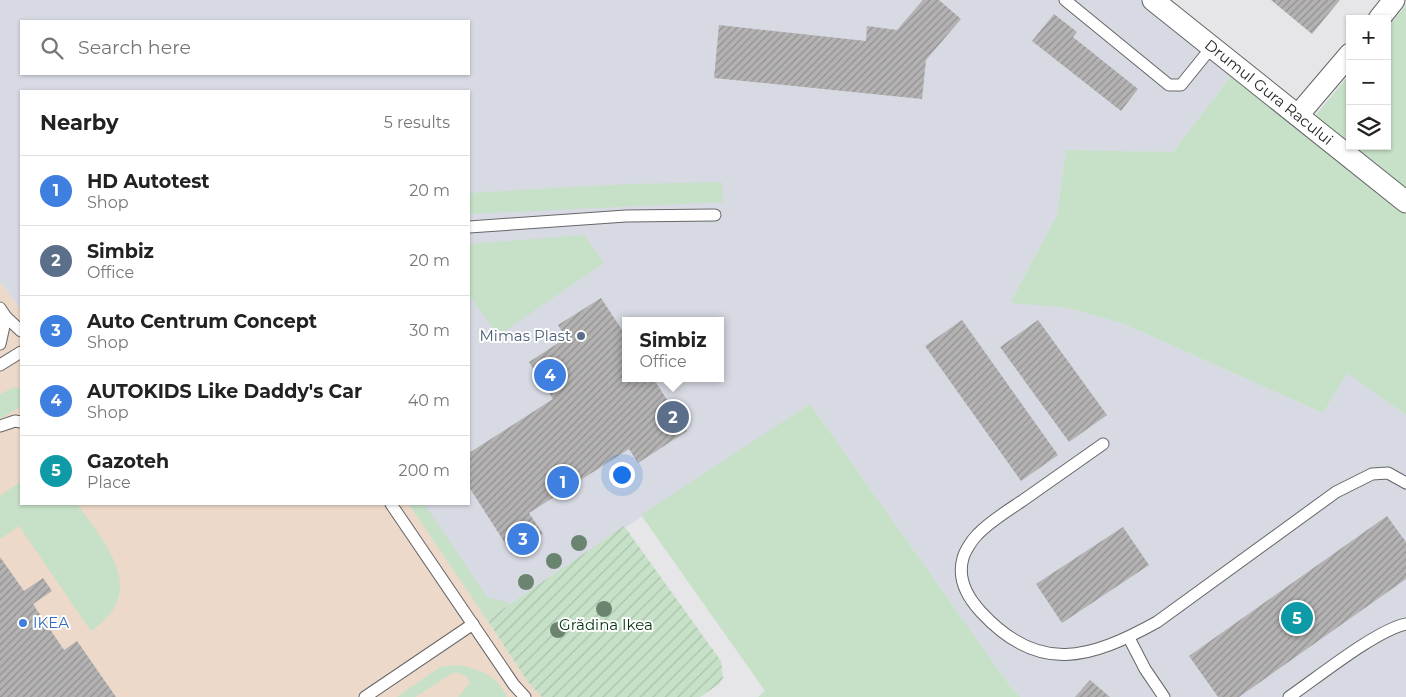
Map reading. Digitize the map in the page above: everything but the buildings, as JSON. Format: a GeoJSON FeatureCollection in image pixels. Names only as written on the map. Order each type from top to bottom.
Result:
{"type":"FeatureCollection","features":[{"type":"Feature","properties":{"kind":"street","name":"Drumul Gura Racului"},"geometry":{"type":"LineString","coordinates":[[1153,0],[1406,202]]}},
{"type":"Feature","properties":{"kind":"street"},"geometry":{"type":"LineString","coordinates":[[1382,15],[1394,0]]}},
{"type":"Feature","properties":{"kind":"street"},"geometry":{"type":"LineString","coordinates":[[1298,115],[1346,59]]}},
{"type":"Feature","properties":{"kind":"lane"},"geometry":{"type":"LineString","coordinates":[[1065,0],[1169,85],[1181,85],[1211,48]]}},
{"type":"Feature","properties":{"kind":"lane"},"geometry":{"type":"LineString","coordinates":[[470,227],[635,216],[715,215]]}},
{"type":"Feature","properties":{"kind":"lane"},"geometry":{"type":"LineString","coordinates":[[3,312],[20,330]]}},
{"type":"Feature","properties":{"kind":"lane"},"geometry":{"type":"LineString","coordinates":[[0,344],[3,312]]}},
{"type":"Feature","properties":{"kind":"lane"},"geometry":{"type":"LineString","coordinates":[[0,365],[20,355]]}},
{"type":"Feature","properties":{"kind":"lane"},"geometry":{"type":"LineString","coordinates":[[0,426],[15,421],[20,422]]}},
{"type":"Feature","properties":{"kind":"lane"},"geometry":{"type":"LineString","coordinates":[[1103,444],[976,535],[963,557],[961,579],[970,600],[993,624],[1024,647],[1058,656],[1096,651],[1129,638],[1157,622],[1336,492],[1372,474],[1388,473],[1406,483]]}},
{"type":"Feature","properties":{"kind":"lane"},"geometry":{"type":"LineString","coordinates":[[392,505],[514,685],[525,697]]}},
{"type":"Feature","properties":{"kind":"lane"},"geometry":{"type":"LineString","coordinates":[[365,697],[473,624]]}},
{"type":"Feature","properties":{"kind":"lane"},"geometry":{"type":"LineString","coordinates":[[1289,697],[1373,640],[1398,626],[1406,624]]}},
{"type":"Feature","properties":{"kind":"lane"},"geometry":{"type":"LineString","coordinates":[[1129,638],[1145,669],[1164,697]]}},
{"type":"Feature","properties":{"kind":"lane"},"geometry":{"type":"LineString","coordinates":[[514,685],[519,697]]}},
{"type":"Feature","properties":{"kind":"shaded area"},"geometry":{"type":"Polygon","coordinates":[[[0,0],[1145,0],[1234,72],[1173,152],[1066,150],[1057,215],[1010,303],[1069,308],[1124,324],[1323,413],[1347,372],[1406,415],[1406,697],[1021,697],[1012,689],[810,404],[487,620],[410,505],[470,505],[470,90],[20,90],[20,309],[0,282],[0,0]]]}},
{"type":"Feature","properties":{"kind":"shaded area"},"geometry":{"type":"Polygon","coordinates":[[[0,282],[20,309],[20,505],[410,505],[528,682],[542,697],[0,697],[0,282]]]}},
{"type":"Feature","properties":{"kind":"green space"},"geometry":{"type":"Polygon","coordinates":[[[1406,5],[1406,415],[1347,373],[1323,413],[1124,324],[1069,308],[1010,303],[1057,215],[1066,150],[1173,152],[1234,72],[1304,129],[1346,79],[1346,150],[1391,150],[1391,23],[1406,5]]]}},
{"type":"Feature","properties":{"kind":"green space"},"geometry":{"type":"Polygon","coordinates":[[[722,182],[723,202],[470,214],[470,193],[629,184],[722,182]]]}},
{"type":"Feature","properties":{"kind":"green space"},"geometry":{"type":"Polygon","coordinates":[[[584,235],[604,263],[503,332],[495,331],[470,296],[470,244],[584,235]]]}},
{"type":"Feature","properties":{"kind":"green space"},"geometry":{"type":"Polygon","coordinates":[[[15,387],[20,389],[20,407],[0,419],[0,394],[15,387]]]}},
{"type":"Feature","properties":{"kind":"green space"},"geometry":{"type":"Polygon","coordinates":[[[810,404],[1012,689],[1021,697],[758,697],[765,691],[641,515],[810,404]]]}},
{"type":"Feature","properties":{"kind":"green space"},"geometry":{"type":"Polygon","coordinates":[[[20,482],[20,505],[78,505],[100,536],[110,552],[117,569],[120,585],[118,601],[108,616],[91,631],[19,526],[0,539],[0,496],[20,482]]]}},
{"type":"Feature","properties":{"kind":"green space"},"geometry":{"type":"Polygon","coordinates":[[[410,505],[425,505],[487,597],[510,603],[487,620],[410,505]]]}},
{"type":"Feature","properties":{"kind":"green space","name":"Grădina Ikea"},"geometry":{"type":"Polygon","coordinates":[[[624,526],[721,661],[723,678],[719,684],[700,697],[542,697],[528,682],[487,620],[624,526]]]}},
{"type":"Feature","properties":{"kind":"green space"},"geometry":{"type":"Polygon","coordinates":[[[454,665],[478,670],[492,678],[503,689],[507,697],[458,697],[470,683],[466,676],[454,672],[415,697],[397,697],[440,667],[454,665]]]}},
{"type":"Feature","properties":{"kind":"place","name":"Mimas Plast"},"geometry":{"type":"Point","coordinates":[581,336]}},
{"type":"Feature","properties":{"kind":"place","name":"AUTOKIDS Like Daddy's Car"},"geometry":{"type":"Point","coordinates":[550,375]}},
{"type":"Feature","properties":{"kind":"place","name":"Simbiz"},"geometry":{"type":"Point","coordinates":[673,417]}},
{"type":"Feature","properties":{"kind":"place","name":"HD Autotest"},"geometry":{"type":"Point","coordinates":[563,482]}},
{"type":"Feature","properties":{"kind":"place","name":"Auto Centrum Concept"},"geometry":{"type":"Point","coordinates":[523,539]}},
{"type":"Feature","properties":{"kind":"place","name":"Gazoteh"},"geometry":{"type":"Point","coordinates":[1297,618]}},
{"type":"Feature","properties":{"kind":"place","name":"IKEA"},"geometry":{"type":"Point","coordinates":[23,623]}}]}
